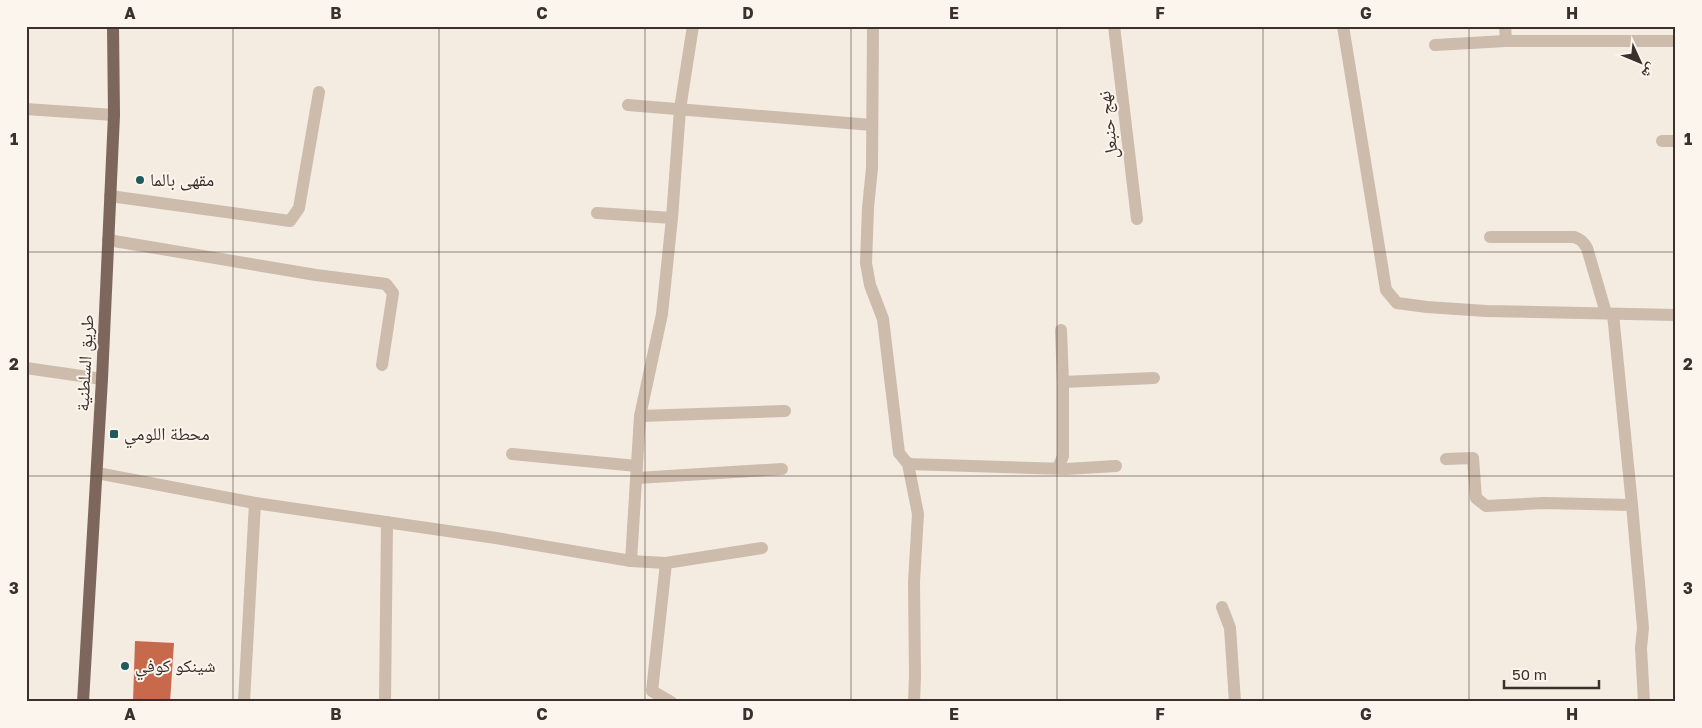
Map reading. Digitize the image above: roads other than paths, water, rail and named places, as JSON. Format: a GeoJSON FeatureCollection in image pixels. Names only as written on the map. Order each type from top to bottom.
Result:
{"type":"FeatureCollection","features":[{"type":"Feature","properties":{"kind":"main road","name":"طريق السلطنية"},"geometry":{"type":"LineString","coordinates":[[83,702],[102,379],[114,115],[113,26]]}},
{"type":"Feature","properties":{"kind":"street"},"geometry":{"type":"LineString","coordinates":[[631,561],[640,416],[662,314],[672,218],[680,109],[694,26]]}},
{"type":"Feature","properties":{"kind":"street"},"geometry":{"type":"LineString","coordinates":[[873,26],[872,168],[866,263],[870,285],[883,319],[899,453],[908,464],[918,514],[914,582],[914,702]]}},
{"type":"Feature","properties":{"kind":"street","name":"نهج حنبعل"},"geometry":{"type":"LineString","coordinates":[[1114,26],[1137,219]]}},
{"type":"Feature","properties":{"kind":"street"},"geometry":{"type":"LineString","coordinates":[[1342,26],[1386,290],[1397,303],[1427,308],[1486,311],[1676,315]]}},
{"type":"Feature","properties":{"kind":"street"},"geometry":{"type":"LineString","coordinates":[[1505,26],[1506,41]]}},
{"type":"Feature","properties":{"kind":"street"},"geometry":{"type":"LineString","coordinates":[[1435,45],[1506,41],[1676,41]]}},
{"type":"Feature","properties":{"kind":"street"},"geometry":{"type":"LineString","coordinates":[[110,196],[290,221],[299,208],[319,92]]}},
{"type":"Feature","properties":{"kind":"street"},"geometry":{"type":"LineString","coordinates":[[628,105],[872,125]]}},
{"type":"Feature","properties":{"kind":"street"},"geometry":{"type":"LineString","coordinates":[[26,109],[114,115]]}},
{"type":"Feature","properties":{"kind":"street"},"geometry":{"type":"LineString","coordinates":[[1662,142],[1676,141]]}},
{"type":"Feature","properties":{"kind":"street"},"geometry":{"type":"LineString","coordinates":[[598,212],[672,218]]}},
{"type":"Feature","properties":{"kind":"street"},"geometry":{"type":"LineString","coordinates":[[1490,237],[1574,237],[1584,242],[1609,313],[1632,505],[1643,628],[1641,648],[1644,702]]}},
{"type":"Feature","properties":{"kind":"street"},"geometry":{"type":"LineString","coordinates":[[108,240],[316,275],[386,284],[393,293],[382,365]]}},
{"type":"Feature","properties":{"kind":"street"},"geometry":{"type":"LineString","coordinates":[[1058,468],[1063,456],[1061,330]]}},
{"type":"Feature","properties":{"kind":"street"},"geometry":{"type":"LineString","coordinates":[[26,368],[102,379]]}},
{"type":"Feature","properties":{"kind":"street"},"geometry":{"type":"LineString","coordinates":[[1062,382],[1154,378]]}},
{"type":"Feature","properties":{"kind":"street"},"geometry":{"type":"LineString","coordinates":[[640,416],[786,411]]}},
{"type":"Feature","properties":{"kind":"street"},"geometry":{"type":"LineString","coordinates":[[512,454],[637,472],[782,469]]}},
{"type":"Feature","properties":{"kind":"street"},"geometry":{"type":"LineString","coordinates":[[1446,459],[1473,458],[1476,498],[1486,506],[1544,503],[1632,505]]}},
{"type":"Feature","properties":{"kind":"street"},"geometry":{"type":"LineString","coordinates":[[908,464],[1066,469],[1116,466]]}},
{"type":"Feature","properties":{"kind":"street"},"geometry":{"type":"LineString","coordinates":[[97,472],[255,503],[496,538],[631,561],[666,563],[762,548]]}},
{"type":"Feature","properties":{"kind":"street"},"geometry":{"type":"LineString","coordinates":[[244,702],[255,503]]}},
{"type":"Feature","properties":{"kind":"street"},"geometry":{"type":"LineString","coordinates":[[385,702],[387,522]]}},
{"type":"Feature","properties":{"kind":"street"},"geometry":{"type":"LineString","coordinates":[[666,563],[651,696],[671,702]]}},
{"type":"Feature","properties":{"kind":"street"},"geometry":{"type":"LineString","coordinates":[[1222,607],[1230,628],[1235,702]]}},
{"type":"Feature","properties":{"kind":"place","name":"مقهى بالما"},"geometry":{"type":"Point","coordinates":[140,180]}},
{"type":"Feature","properties":{"kind":"place","name":"محطة اللومي"},"geometry":{"type":"Point","coordinates":[114,434]}},
{"type":"Feature","properties":{"kind":"place","name":"شينكو كوفي"},"geometry":{"type":"Point","coordinates":[125,666]}}]}
